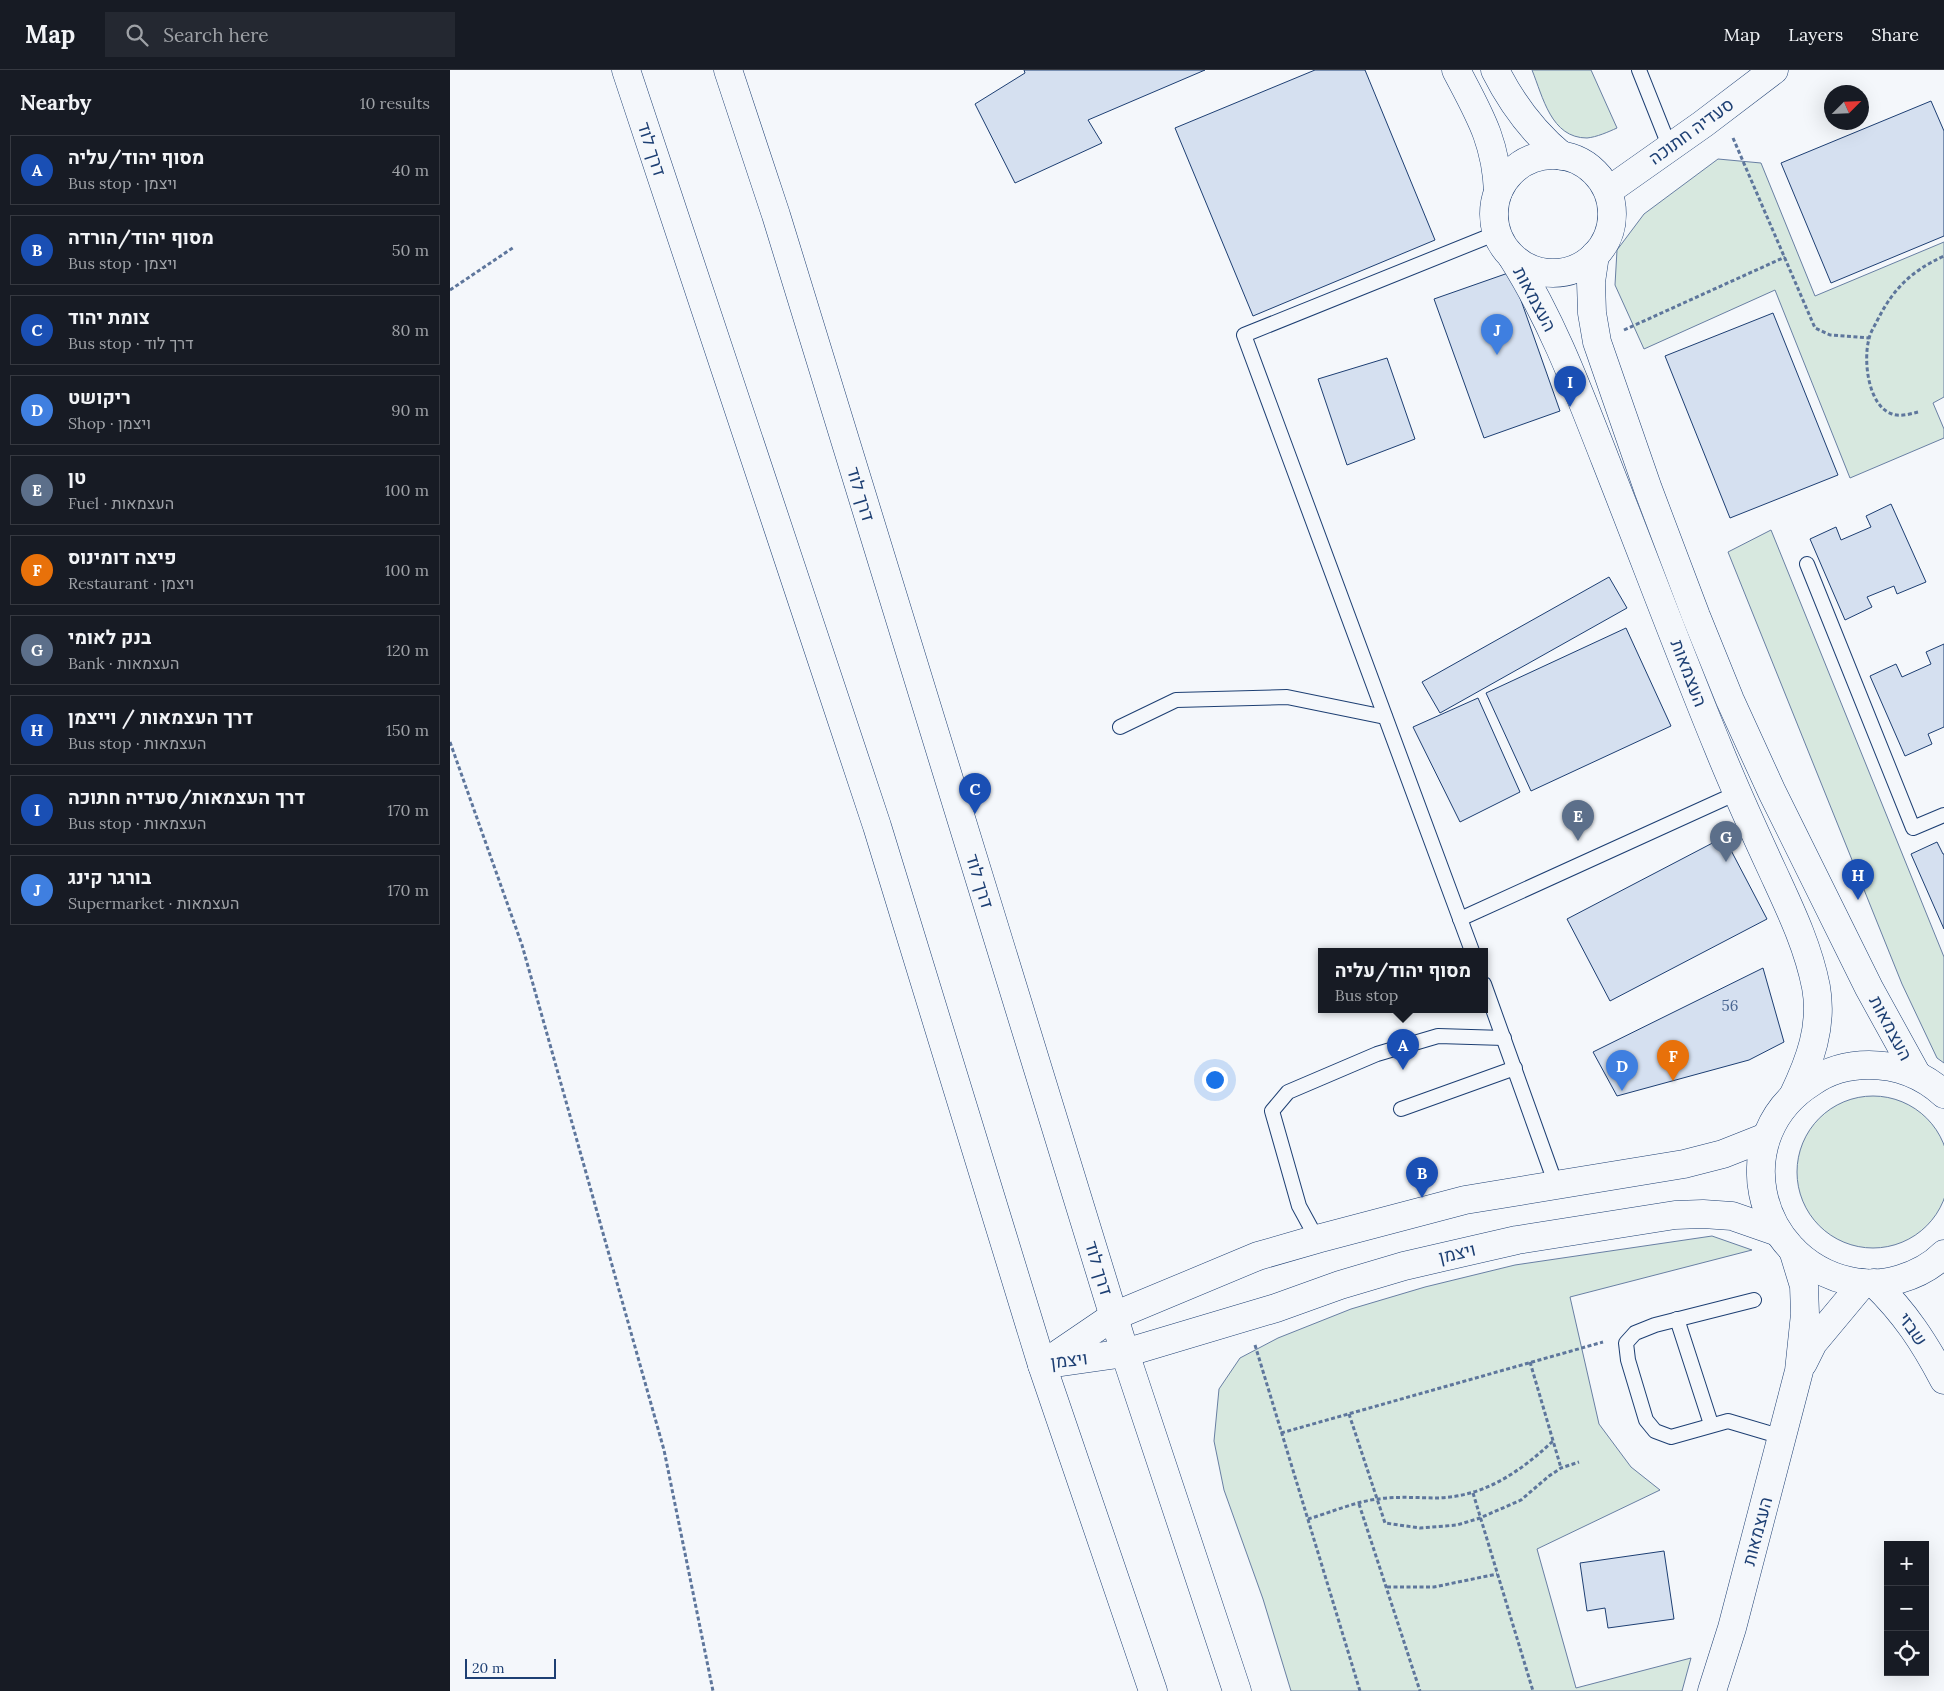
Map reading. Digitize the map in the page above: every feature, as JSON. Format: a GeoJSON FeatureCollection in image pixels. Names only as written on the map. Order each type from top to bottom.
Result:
{"type":"FeatureCollection","features":[{"type":"Feature","properties":{"kind":"street","name":"דרך לוד"},"geometry":{"type":"LineString","coordinates":[[626,70],[876,826],[1042,1365],[1154,1691]]}},
{"type":"Feature","properties":{"kind":"street","name":"דרך לוד"},"geometry":{"type":"LineString","coordinates":[[728,70],[776,215],[1125,1353],[1237,1691]]}},
{"type":"Feature","properties":{"kind":"street"},"geometry":{"type":"LineString","coordinates":[[1456,70],[1474,103],[1491,146],[1497,166],[1498,192]]}},
{"type":"Feature","properties":{"kind":"street"},"geometry":{"type":"LineString","coordinates":[[1495,70],[1523,114],[1544,141],[1562,156]]}},
{"type":"Feature","properties":{"kind":"street","name":"סעדיה חתוכה"},"geometry":{"type":"LineString","coordinates":[[1608,191],[1721,111],[1774,70]]}},
{"type":"Feature","properties":{"kind":"street"},"geometry":{"type":"LineString","coordinates":[[1552,154],[1562,156],[1572,158],[1590,167],[1604,182],[1611,197],[1613,214],[1610,231],[1603,247],[1590,262],[1574,270],[1557,274],[1540,273],[1523,266],[1503,246],[1497,233],[1494,205],[1498,192],[1506,178],[1517,166],[1532,158],[1552,154]]}},
{"type":"Feature","properties":{"kind":"street","name":"העצמאות"},"geometry":{"type":"LineString","coordinates":[[1595,255],[1591,282],[1592,313],[1597,342],[1648,489],[1730,700],[1772,792],[1865,979],[1917,1075]]}},
{"type":"Feature","properties":{"kind":"street","name":"העצמאות"},"geometry":{"type":"LineString","coordinates":[[1512,257],[1530,285],[1571,373],[1737,793],[1792,913],[1808,955],[1816,989],[1818,1014],[1816,1039],[1808,1065],[1793,1096]]}},
{"type":"Feature","properties":{"kind":"street"},"geometry":{"type":"LineString","coordinates":[[1944,1094],[1933,1084],[1909,1071],[1883,1065],[1853,1065],[1824,1073],[1799,1089],[1780,1111],[1766,1137],[1760,1164],[1762,1192],[1770,1219],[1785,1241],[1809,1265],[1837,1278],[1853,1282],[1884,1283],[1913,1275],[1944,1254]]}},
{"type":"Feature","properties":{"kind":"street","name":"ויצמן"},"geometry":{"type":"LineString","coordinates":[[1042,1365],[1114,1316],[1258,1256],[1465,1200],[1684,1164],[1723,1154],[1766,1137]]}},
{"type":"Feature","properties":{"kind":"street","name":"ויצמן"},"geometry":{"type":"LineString","coordinates":[[1042,1365],[1125,1353],[1276,1308],[1340,1285],[1404,1266],[1517,1240],[1675,1215],[1703,1214],[1732,1216],[1785,1241]]}},
{"type":"Feature","properties":{"kind":"street","name":"העצמאות"},"geometry":{"type":"LineString","coordinates":[[1712,1691],[1732,1628],[1799,1371],[1805,1314],[1804,1286],[1785,1241]]}},
{"type":"Feature","properties":{"kind":"street","name":"העצמאות"},"geometry":{"type":"LineString","coordinates":[[1799,1371],[1813,1343],[1869,1283]]}},
{"type":"Feature","properties":{"kind":"street","name":"שבזי"},"geometry":{"type":"LineString","coordinates":[[1869,1283],[1897,1306],[1913,1326],[1944,1380]]}},
{"type":"Feature","properties":{"kind":"lane"},"geometry":{"type":"LineString","coordinates":[[1639,70],[1670,148]]}},
{"type":"Feature","properties":{"kind":"lane"},"geometry":{"type":"LineString","coordinates":[[1471,948],[1244,335],[1497,233]]}},
{"type":"Feature","properties":{"kind":"lane"},"geometry":{"type":"LineString","coordinates":[[1807,564],[1913,828],[1944,815]]}},
{"type":"Feature","properties":{"kind":"lane"},"geometry":{"type":"LineString","coordinates":[[1120,727],[1176,700],[1287,697],[1385,717]]}},
{"type":"Feature","properties":{"kind":"lane"},"geometry":{"type":"LineString","coordinates":[[1460,919],[1737,793]]}},
{"type":"Feature","properties":{"kind":"lane"},"geometry":{"type":"LineString","coordinates":[[1488,995],[1556,1185]]}},
{"type":"Feature","properties":{"kind":"lane"},"geometry":{"type":"LineString","coordinates":[[1316,1239],[1299,1206],[1272,1112],[1288,1092],[1351,1063],[1438,1036],[1504,1038]]}},
{"type":"Feature","properties":{"kind":"lane"},"geometry":{"type":"LineString","coordinates":[[1401,1109],[1515,1068]]}},
{"type":"Feature","properties":{"kind":"lane"},"geometry":{"type":"LineString","coordinates":[[1754,1300],[1677,1319],[1635,1332],[1626,1343],[1628,1360],[1646,1420],[1655,1430],[1671,1437],[1711,1424],[1728,1421],[1782,1437]]}},
{"type":"Feature","properties":{"kind":"lane"},"geometry":{"type":"LineString","coordinates":[[1677,1319],[1711,1424]]}},
{"type":"Feature","properties":{"kind":"path"},"geometry":{"type":"LineString","coordinates":[[1721,111],[1815,328],[1830,335],[1868,338]]}},
{"type":"Feature","properties":{"kind":"path"},"geometry":{"type":"LineString","coordinates":[[450,290],[514,248]]}},
{"type":"Feature","properties":{"kind":"path"},"geometry":{"type":"LineString","coordinates":[[1918,412],[1901,415],[1891,414],[1881,406],[1873,393],[1866,370],[1868,338],[1884,307],[1906,278],[1930,262],[1944,256]]}},
{"type":"Feature","properties":{"kind":"path"},"geometry":{"type":"LineString","coordinates":[[1597,342],[1784,257]]}},
{"type":"Feature","properties":{"kind":"path"},"geometry":{"type":"LineString","coordinates":[[450,742],[522,945],[664,1450],[713,1691]]}},
{"type":"Feature","properties":{"kind":"path"},"geometry":{"type":"LineString","coordinates":[[1281,1433],[1635,1332]]}},
{"type":"Feature","properties":{"kind":"path"},"geometry":{"type":"LineString","coordinates":[[1254,1343],[1360,1691]]}},
{"type":"Feature","properties":{"kind":"path"},"geometry":{"type":"LineString","coordinates":[[1530,1362],[1561,1468]]}},
{"type":"Feature","properties":{"kind":"path"},"geometry":{"type":"LineString","coordinates":[[1349,1414],[1385,1523],[1420,1528],[1457,1525],[1480,1518],[1520,1500],[1561,1468],[1579,1462]]}},
{"type":"Feature","properties":{"kind":"path"},"geometry":{"type":"LineString","coordinates":[[1308,1519],[1377,1499],[1441,1498],[1473,1493],[1489,1487],[1520,1469],[1553,1442]]}},
{"type":"Feature","properties":{"kind":"path"},"geometry":{"type":"LineString","coordinates":[[1473,1493],[1533,1691]]}},
{"type":"Feature","properties":{"kind":"path"},"geometry":{"type":"LineString","coordinates":[[1359,1504],[1420,1691]]}},
{"type":"Feature","properties":{"kind":"path"},"geometry":{"type":"LineString","coordinates":[[1386,1587],[1434,1587],[1497,1574]]}},
{"type":"Feature","properties":{"kind":"shaded area"},"geometry":{"type":"Polygon","coordinates":[[[1532,70],[1591,70],[1617,128],[1587,138],[1575,136],[1565,131],[1550,114],[1532,70]]]}},
{"type":"Feature","properties":{"kind":"shaded area"},"geometry":{"type":"Polygon","coordinates":[[[1718,159],[1761,163],[1815,296],[1944,242],[1944,397],[1933,403],[1944,429],[1944,438],[1850,478],[1775,290],[1644,349],[1615,285],[1617,250],[1644,214],[1718,159]]]}},
{"type":"Feature","properties":{"kind":"shaded area"},"geometry":{"type":"Polygon","coordinates":[[[1771,530],[1944,957],[1944,1063],[1937,1058],[1902,984],[1728,552],[1771,530]]]}},
{"type":"Feature","properties":{"kind":"shaded area"},"geometry":{"type":"Polygon","coordinates":[[[1873,1096],[1888,1097],[1902,1102],[1927,1118],[1945,1149],[1945,1195],[1943,1201],[1927,1226],[1902,1242],[1888,1247],[1873,1248],[1858,1247],[1844,1242],[1819,1226],[1803,1201],[1798,1187],[1797,1172],[1798,1157],[1803,1143],[1819,1118],[1844,1102],[1858,1097],[1873,1096]]]}},
{"type":"Feature","properties":{"kind":"shaded area"},"geometry":{"type":"Polygon","coordinates":[[[1712,1236],[1752,1250],[1570,1297],[1599,1424],[1631,1467],[1660,1490],[1537,1549],[1576,1688],[1691,1658],[1682,1691],[1291,1691],[1263,1599],[1224,1490],[1214,1441],[1219,1389],[1240,1358],[1278,1338],[1351,1309],[1425,1287],[1515,1265],[1712,1236]]]}},
{"type":"Feature","properties":{"kind":"building"},"geometry":{"type":"Polygon","coordinates":[[[1024,70],[1205,70],[1088,120],[1102,143],[1015,183],[975,104],[1025,73],[1024,70]]]}},
{"type":"Feature","properties":{"kind":"building"},"geometry":{"type":"Polygon","coordinates":[[[1315,70],[1365,70],[1435,240],[1253,316],[1175,128],[1315,70]]]}},
{"type":"Feature","properties":{"kind":"building"},"geometry":{"type":"Polygon","coordinates":[[[1931,101],[1944,131],[1944,236],[1831,283],[1781,163],[1861,130],[1869,130],[1869,127],[1931,101]]]}},
{"type":"Feature","properties":{"kind":"building"},"geometry":{"type":"Polygon","coordinates":[[[1511,272],[1560,411],[1484,438],[1434,299],[1511,272]]]}},
{"type":"Feature","properties":{"kind":"building"},"geometry":{"type":"Polygon","coordinates":[[[1773,313],[1838,475],[1730,518],[1665,356],[1773,313]]]}},
{"type":"Feature","properties":{"kind":"building"},"geometry":{"type":"Polygon","coordinates":[[[1387,358],[1415,439],[1347,465],[1318,379],[1387,358]]]}},
{"type":"Feature","properties":{"kind":"building"},"geometry":{"type":"Polygon","coordinates":[[[1891,504],[1926,582],[1897,594],[1894,586],[1867,597],[1872,607],[1845,620],[1810,539],[1836,527],[1841,540],[1871,527],[1866,516],[1891,504]]]}},
{"type":"Feature","properties":{"kind":"building"},"geometry":{"type":"Polygon","coordinates":[[[1609,577],[1627,608],[1440,713],[1422,682],[1609,577]]]}},
{"type":"Feature","properties":{"kind":"building"},"geometry":{"type":"Polygon","coordinates":[[[1626,628],[1671,726],[1531,791],[1486,693],[1626,628]]]}},
{"type":"Feature","properties":{"kind":"building"},"geometry":{"type":"Polygon","coordinates":[[[1944,644],[1944,727],[1928,734],[1932,744],[1905,756],[1870,676],[1896,664],[1902,677],[1931,664],[1926,652],[1944,644]]]}},
{"type":"Feature","properties":{"kind":"building"},"geometry":{"type":"Polygon","coordinates":[[[1478,698],[1520,792],[1460,822],[1413,727],[1478,698]]]}},
{"type":"Feature","properties":{"kind":"building"},"geometry":{"type":"Polygon","coordinates":[[[1724,837],[1767,919],[1610,1001],[1567,919],[1724,837]]]}},
{"type":"Feature","properties":{"kind":"building"},"geometry":{"type":"Polygon","coordinates":[[[1937,842],[1944,854],[1944,929],[1911,854],[1937,842]]]}},
{"type":"Feature","properties":{"kind":"building"},"geometry":{"type":"Polygon","coordinates":[[[1763,968],[1784,1042],[1749,1060],[1617,1096],[1593,1052],[1763,968]]]}},
{"type":"Feature","properties":{"kind":"building"},"geometry":{"type":"Polygon","coordinates":[[[1664,1551],[1674,1619],[1608,1628],[1605,1608],[1587,1611],[1580,1563],[1664,1551]]]}},
{"type":"Feature","properties":{"kind":"place","name":"בורגר קינג"},"geometry":{"type":"Point","coordinates":[1497,355]}},
{"type":"Feature","properties":{"kind":"place","name":"דרך העצמאות/סעדיה חתוכה"},"geometry":{"type":"Point","coordinates":[1570,407]}},
{"type":"Feature","properties":{"kind":"place","name":"צומת יהוד"},"geometry":{"type":"Point","coordinates":[975,814]}},
{"type":"Feature","properties":{"kind":"place","name":"טן"},"geometry":{"type":"Point","coordinates":[1578,841]}},
{"type":"Feature","properties":{"kind":"place","name":"בנק לאומי"},"geometry":{"type":"Point","coordinates":[1726,862]}},
{"type":"Feature","properties":{"kind":"place","name":"דרך העצמאות / וייצמן"},"geometry":{"type":"Point","coordinates":[1858,900]}},
{"type":"Feature","properties":{"kind":"place","name":"מסוף יהוד/עליה"},"geometry":{"type":"Point","coordinates":[1403,1070]}},
{"type":"Feature","properties":{"kind":"place","name":"פיצה דומינוס"},"geometry":{"type":"Point","coordinates":[1673,1081]}},
{"type":"Feature","properties":{"kind":"place","name":"ריקושט"},"geometry":{"type":"Point","coordinates":[1622,1091]}},
{"type":"Feature","properties":{"kind":"place","name":"מסוף יהוד/הורדה"},"geometry":{"type":"Point","coordinates":[1422,1198]}}]}
